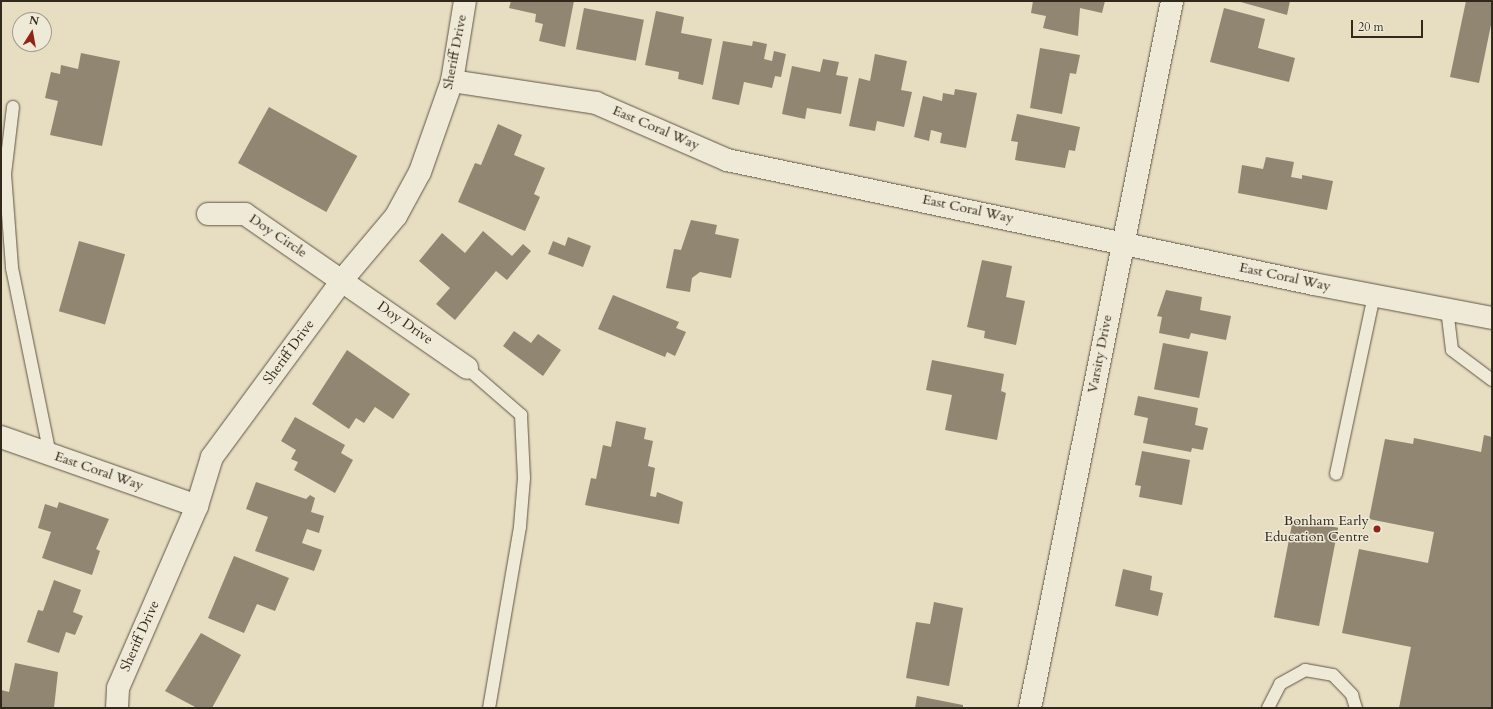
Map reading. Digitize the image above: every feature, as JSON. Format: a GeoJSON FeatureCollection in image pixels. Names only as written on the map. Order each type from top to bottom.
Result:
{"type":"FeatureCollection","features":[{"type":"Feature","properties":{"kind":"street","name":"Sheriff Drive"},"geometry":{"type":"LineString","coordinates":[[117,708],[118,688],[197,506],[212,457],[343,279],[396,216],[420,172],[452,81],[465,1]]}},
{"type":"Feature","properties":{"kind":"street","name":"Varsity Drive"},"geometry":{"type":"LineString","coordinates":[[1030,708],[1172,1]]}},
{"type":"Feature","properties":{"kind":"street","name":"East Coral Way"},"geometry":{"type":"LineString","coordinates":[[452,81],[596,103],[727,160],[1374,295],[1492,318]]}},
{"type":"Feature","properties":{"kind":"street","name":"Doy Circle"},"geometry":{"type":"LineString","coordinates":[[208,214],[245,214],[343,279]]}},
{"type":"Feature","properties":{"kind":"street","name":"Doy Drive"},"geometry":{"type":"LineString","coordinates":[[343,279],[468,368]]}},
{"type":"Feature","properties":{"kind":"street","name":"East Coral Way"},"geometry":{"type":"LineString","coordinates":[[1,437],[197,506]]}},
{"type":"Feature","properties":{"kind":"lane"},"geometry":{"type":"LineString","coordinates":[[13,107],[5,174],[12,268],[50,454]]}},
{"type":"Feature","properties":{"kind":"lane"},"geometry":{"type":"LineString","coordinates":[[1336,474],[1374,295]]}},
{"type":"Feature","properties":{"kind":"lane"},"geometry":{"type":"LineString","coordinates":[[1447,310],[1452,350],[1492,380]]}},
{"type":"Feature","properties":{"kind":"lane"},"geometry":{"type":"LineString","coordinates":[[468,368],[521,415],[524,478],[520,527],[488,708]]}},
{"type":"Feature","properties":{"kind":"lane"},"geometry":{"type":"LineString","coordinates":[[1268,708],[1280,684],[1305,670],[1319,671],[1338,679],[1352,694],[1356,708]]}},
{"type":"Feature","properties":{"kind":"building"},"geometry":{"type":"Polygon","coordinates":[[[511,1],[574,1],[565,47],[539,41],[543,24],[535,22],[536,14],[509,8],[511,1]]]}},
{"type":"Feature","properties":{"kind":"building"},"geometry":{"type":"Polygon","coordinates":[[[1033,1],[1105,1],[1102,13],[1080,8],[1078,36],[1043,28],[1046,16],[1031,13],[1033,1]]]}},
{"type":"Feature","properties":{"kind":"building"},"geometry":{"type":"Polygon","coordinates":[[[1237,1],[1290,1],[1287,15],[1237,1]]]}},
{"type":"Feature","properties":{"kind":"building"},"geometry":{"type":"Polygon","coordinates":[[[1466,1],[1492,1],[1492,20],[1479,83],[1450,77],[1466,1]]]}},
{"type":"Feature","properties":{"kind":"building"},"geometry":{"type":"Polygon","coordinates":[[[584,8],[644,20],[636,61],[576,49],[584,8]]]}},
{"type":"Feature","properties":{"kind":"building"},"geometry":{"type":"Polygon","coordinates":[[[1224,8],[1265,19],[1258,48],[1295,58],[1289,82],[1210,62],[1224,8]]]}},
{"type":"Feature","properties":{"kind":"building"},"geometry":{"type":"Polygon","coordinates":[[[656,11],[684,17],[681,33],[712,39],[703,85],[678,79],[679,72],[645,65],[656,11]]]}},
{"type":"Feature","properties":{"kind":"building"},"geometry":{"type":"Polygon","coordinates":[[[723,41],[752,46],[753,41],[767,44],[764,59],[772,61],[774,51],[786,54],[781,77],[775,76],[772,88],[744,82],[739,105],[712,99],[723,41]]]}},
{"type":"Feature","properties":{"kind":"building"},"geometry":{"type":"Polygon","coordinates":[[[1040,48],[1080,55],[1076,74],[1070,73],[1062,114],[1030,108],[1040,48]]]}},
{"type":"Feature","properties":{"kind":"building"},"geometry":{"type":"Polygon","coordinates":[[[81,53],[120,61],[102,146],[50,135],[58,101],[45,98],[51,72],[60,74],[61,65],[78,69],[81,53]]]}},
{"type":"Feature","properties":{"kind":"building"},"geometry":{"type":"Polygon","coordinates":[[[875,54],[907,61],[901,90],[912,92],[904,127],[877,121],[875,131],[849,126],[859,78],[870,81],[875,54]]]}},
{"type":"Feature","properties":{"kind":"building"},"geometry":{"type":"Polygon","coordinates":[[[823,59],[839,62],[836,75],[848,77],[841,114],[807,108],[805,119],[782,114],[792,66],[820,72],[823,59]]]}},
{"type":"Feature","properties":{"kind":"building"},"geometry":{"type":"Polygon","coordinates":[[[955,89],[977,93],[966,148],[940,143],[942,133],[931,130],[929,141],[914,137],[923,96],[942,101],[943,93],[954,95],[955,89]]]}},
{"type":"Feature","properties":{"kind":"building"},"geometry":{"type":"Polygon","coordinates":[[[269,107],[357,156],[326,212],[238,163],[269,107]]]}},
{"type":"Feature","properties":{"kind":"building"},"geometry":{"type":"Polygon","coordinates":[[[1017,114],[1080,127],[1075,151],[1069,150],[1065,168],[1015,160],[1018,142],[1011,141],[1017,114]]]}},
{"type":"Feature","properties":{"kind":"building"},"geometry":{"type":"Polygon","coordinates":[[[498,124],[522,135],[514,155],[545,168],[534,194],[540,197],[525,231],[458,202],[475,163],[481,165],[498,124]]]}},
{"type":"Feature","properties":{"kind":"building"},"geometry":{"type":"Polygon","coordinates":[[[1266,157],[1294,162],[1291,177],[1302,179],[1302,175],[1333,181],[1327,210],[1238,193],[1242,165],[1263,169],[1266,157]]]}},
{"type":"Feature","properties":{"kind":"building"},"geometry":{"type":"Polygon","coordinates":[[[691,220],[717,225],[715,234],[739,239],[731,278],[700,272],[692,278],[690,292],[666,288],[674,249],[681,250],[691,220]]]}},
{"type":"Feature","properties":{"kind":"building"},"geometry":{"type":"Polygon","coordinates":[[[483,231],[512,256],[523,244],[531,251],[507,280],[496,271],[455,320],[436,304],[450,288],[419,261],[442,233],[465,253],[483,231]]]}},
{"type":"Feature","properties":{"kind":"building"},"geometry":{"type":"Polygon","coordinates":[[[568,237],[591,246],[583,267],[548,254],[553,241],[565,246],[568,237]]]}},
{"type":"Feature","properties":{"kind":"building"},"geometry":{"type":"Polygon","coordinates":[[[79,241],[125,254],[105,324],[59,311],[79,241]]]}},
{"type":"Feature","properties":{"kind":"building"},"geometry":{"type":"Polygon","coordinates":[[[982,260],[1012,266],[1006,297],[1025,301],[1016,345],[984,338],[985,331],[967,327],[982,260]]]}},
{"type":"Feature","properties":{"kind":"building"},"geometry":{"type":"Polygon","coordinates":[[[1166,290],[1202,297],[1200,310],[1231,316],[1226,340],[1191,333],[1189,339],[1159,333],[1162,317],[1157,316],[1166,290]]]}},
{"type":"Feature","properties":{"kind":"building"},"geometry":{"type":"Polygon","coordinates":[[[613,295],[679,322],[676,328],[686,332],[675,356],[667,352],[665,357],[598,329],[613,295]]]}},
{"type":"Feature","properties":{"kind":"building"},"geometry":{"type":"Polygon","coordinates":[[[514,331],[531,343],[538,334],[561,350],[543,376],[503,346],[514,331]]]}},
{"type":"Feature","properties":{"kind":"building"},"geometry":{"type":"Polygon","coordinates":[[[1163,343],[1208,352],[1199,398],[1154,389],[1163,343]]]}},
{"type":"Feature","properties":{"kind":"building"},"geometry":{"type":"Polygon","coordinates":[[[347,350],[410,394],[393,419],[375,407],[364,423],[356,418],[349,429],[312,404],[347,350]]]}},
{"type":"Feature","properties":{"kind":"building"},"geometry":{"type":"Polygon","coordinates":[[[932,360],[1004,374],[1001,391],[1006,393],[997,440],[945,430],[952,395],[926,390],[932,360]]]}},
{"type":"Feature","properties":{"kind":"building"},"geometry":{"type":"Polygon","coordinates":[[[1138,396],[1198,408],[1195,425],[1208,428],[1203,450],[1192,448],[1191,452],[1143,443],[1148,418],[1134,415],[1138,396]]]}},
{"type":"Feature","properties":{"kind":"building"},"geometry":{"type":"Polygon","coordinates":[[[295,417],[345,445],[341,453],[353,460],[335,493],[294,470],[298,462],[291,459],[296,450],[281,441],[295,417]]]}},
{"type":"Feature","properties":{"kind":"building"},"geometry":{"type":"Polygon","coordinates":[[[616,421],[646,428],[644,439],[653,441],[648,466],[655,468],[650,496],[656,497],[657,492],[683,502],[679,524],[585,505],[591,478],[596,479],[603,445],[611,447],[616,421]]]}},
{"type":"Feature","properties":{"kind":"building"},"geometry":{"type":"Polygon","coordinates":[[[1484,435],[1492,437],[1492,708],[1399,708],[1411,647],[1342,633],[1359,549],[1428,563],[1434,532],[1369,519],[1385,439],[1413,444],[1414,438],[1481,452],[1484,435]]]}},
{"type":"Feature","properties":{"kind":"building"},"geometry":{"type":"Polygon","coordinates":[[[1142,451],[1190,460],[1182,505],[1139,497],[1141,486],[1135,485],[1142,451]]]}},
{"type":"Feature","properties":{"kind":"building"},"geometry":{"type":"Polygon","coordinates":[[[256,482],[306,499],[310,495],[315,498],[311,512],[324,516],[319,533],[307,529],[302,543],[322,550],[314,571],[255,551],[268,517],[246,509],[256,482]]]}},
{"type":"Feature","properties":{"kind":"building"},"geometry":{"type":"Polygon","coordinates":[[[59,502],[109,519],[96,549],[100,551],[92,575],[42,558],[51,532],[38,528],[45,504],[57,508],[59,502]]]}},
{"type":"Feature","properties":{"kind":"building"},"geometry":{"type":"Polygon","coordinates":[[[1293,519],[1338,528],[1319,626],[1274,617],[1293,519]]]}},
{"type":"Feature","properties":{"kind":"building"},"geometry":{"type":"Polygon","coordinates":[[[234,556],[289,578],[275,611],[257,604],[244,633],[208,618],[234,556]]]}},
{"type":"Feature","properties":{"kind":"building"},"geometry":{"type":"Polygon","coordinates":[[[1123,569],[1152,576],[1150,590],[1163,593],[1158,616],[1115,606],[1123,569]]]}},
{"type":"Feature","properties":{"kind":"building"},"geometry":{"type":"Polygon","coordinates":[[[54,580],[81,590],[73,612],[83,616],[75,635],[66,632],[59,653],[27,642],[38,610],[43,611],[54,580]]]}},
{"type":"Feature","properties":{"kind":"building"},"geometry":{"type":"Polygon","coordinates":[[[934,602],[963,608],[949,686],[906,678],[916,622],[930,624],[934,602]]]}},
{"type":"Feature","properties":{"kind":"building"},"geometry":{"type":"Polygon","coordinates":[[[201,633],[241,655],[212,708],[197,708],[165,691],[201,633]]]}},
{"type":"Feature","properties":{"kind":"building"},"geometry":{"type":"Polygon","coordinates":[[[15,663],[58,672],[54,708],[1,708],[1,690],[9,692],[15,663]]]}},
{"type":"Feature","properties":{"kind":"building"},"geometry":{"type":"Polygon","coordinates":[[[917,696],[963,705],[963,708],[915,708],[917,696]]]}},
{"type":"Feature","properties":{"kind":"place","name":"Bonham Early Education Centre"},"geometry":{"type":"Point","coordinates":[1377,529]}}]}
